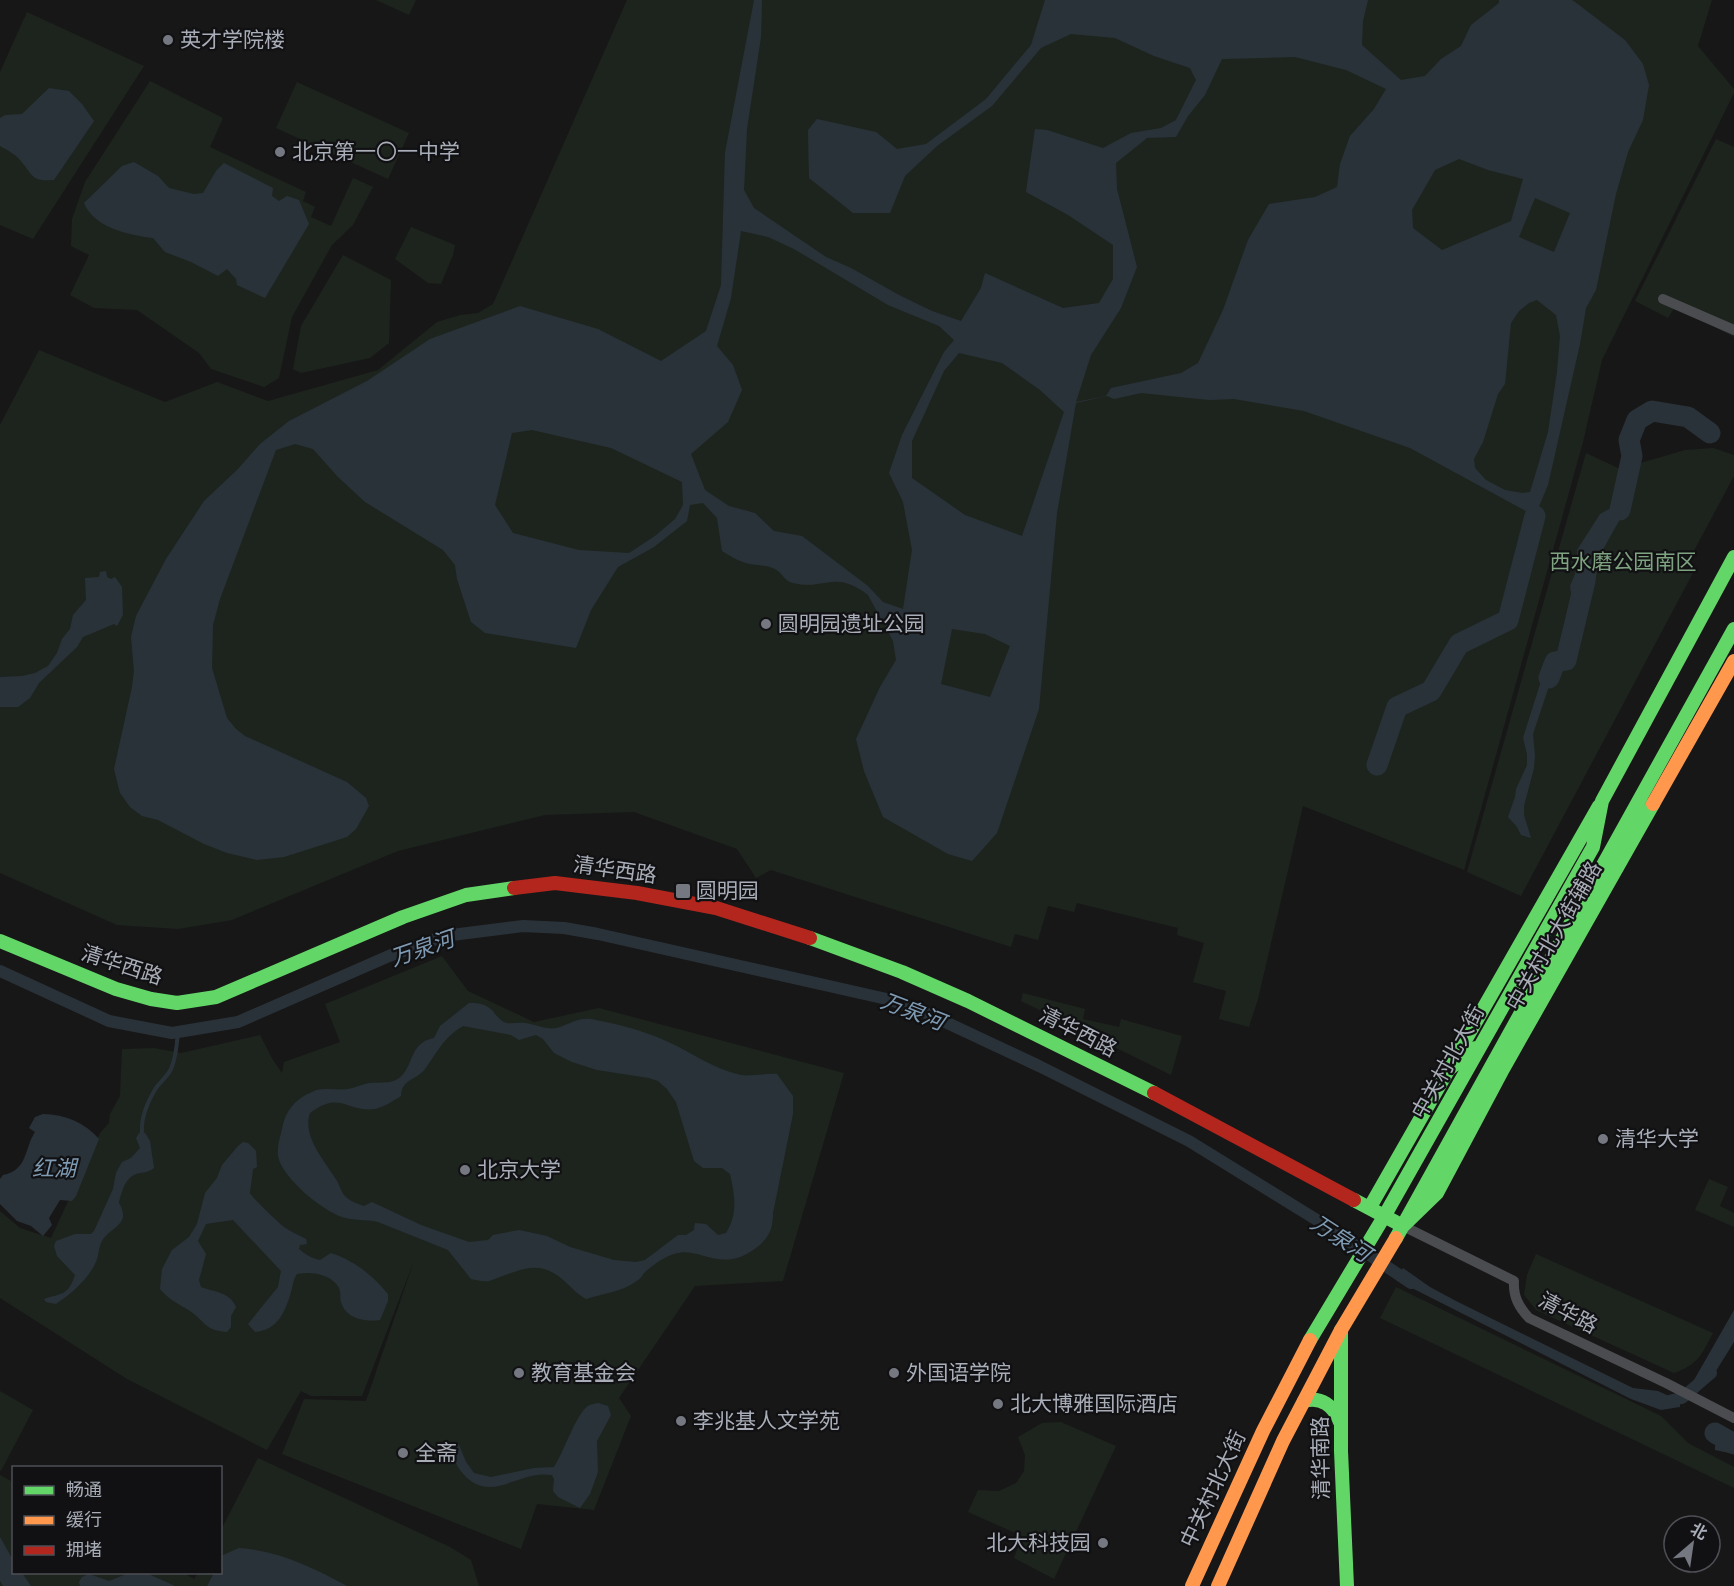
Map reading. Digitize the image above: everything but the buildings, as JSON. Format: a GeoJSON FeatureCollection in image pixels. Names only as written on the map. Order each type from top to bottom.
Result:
{"type":"FeatureCollection","features":[{"type":"Feature","properties":{"kind":"main road","name":"中关村北大街"},"geometry":{"type":"LineString","coordinates":[[1192,1586],[1263,1431],[1314,1333],[1385,1215],[1593,848],[1602,801],[1734,557]]}},
{"type":"Feature","properties":{"kind":"main road","name":"中关村北大街"},"geometry":{"type":"LineString","coordinates":[[1218,1586],[1283,1441],[1341,1330],[1404,1226],[1734,629]]}},
{"type":"Feature","properties":{"kind":"main road","name":"中关村北大街辅路"},"geometry":{"type":"LineString","coordinates":[[1404,1226],[1437,1193],[1509,1059],[1734,662]]}},
{"type":"Feature","properties":{"kind":"main road","name":"中关村北大街辅路"},"geometry":{"type":"LineString","coordinates":[[1370,1207],[1602,801]]}},
{"type":"Feature","properties":{"kind":"main road","name":"清华西路"},"geometry":{"type":"LineString","coordinates":[[0,941],[116,989],[151,999],[177,1003],[216,997],[403,917],[466,895],[555,883],[637,893],[716,908],[806,937],[902,972],[968,1001],[1180,1106],[1404,1226]]}},
{"type":"Feature","properties":{"kind":"main road"},"geometry":{"type":"LineString","coordinates":[[1449,1069],[1482,1044]]}},
{"type":"Feature","properties":{"kind":"main road","name":"清华南路"},"geometry":{"type":"LineString","coordinates":[[1341,1330],[1341,1427],[1347,1586]]}},
{"type":"Feature","properties":{"kind":"main road"},"geometry":{"type":"LineString","coordinates":[[1304,1401],[1315,1398],[1323,1400],[1338,1416],[1341,1427]]}},
{"type":"Feature","properties":{"kind":"street"},"geometry":{"type":"LineString","coordinates":[[1662,299],[1734,330]]}},
{"type":"Feature","properties":{"kind":"street","name":"清华路"},"geometry":{"type":"LineString","coordinates":[[1404,1226],[1514,1281],[1516,1301],[1529,1318],[1734,1418]]}},
{"type":"Feature","properties":{"kind":"green space"},"geometry":{"type":"Polygon","coordinates":[[[376,0],[416,0],[409,15],[376,0]]]}},
{"type":"Feature","properties":{"kind":"green space","name":"圆明园遗址公园"},"geometry":{"type":"Polygon","coordinates":[[[627,0],[1712,0],[1698,46],[1734,89],[1734,93],[1602,360],[1583,442],[1464,870],[1303,806],[1258,999],[1249,1027],[1219,1019],[1226,991],[1193,982],[1204,943],[1177,935],[1178,928],[1077,903],[1074,912],[1048,906],[1038,940],[1015,934],[1011,947],[771,870],[756,878],[737,849],[634,812],[545,815],[398,851],[232,920],[178,929],[117,925],[0,873],[0,425],[39,350],[165,402],[217,382],[268,401],[378,370],[437,322],[460,315],[478,313],[493,304],[627,0]]]}},
{"type":"Feature","properties":{"kind":"green space"},"geometry":{"type":"Polygon","coordinates":[[[27,12],[144,66],[33,239],[0,225],[0,72],[27,12]]]}},
{"type":"Feature","properties":{"kind":"green space"},"geometry":{"type":"Polygon","coordinates":[[[150,81],[223,118],[210,147],[306,192],[303,201],[315,207],[311,217],[331,226],[353,178],[373,187],[353,225],[332,245],[292,317],[279,378],[264,387],[211,369],[199,353],[137,310],[94,308],[70,295],[89,255],[71,246],[72,219],[85,182],[150,81]]]}},
{"type":"Feature","properties":{"kind":"green space"},"geometry":{"type":"Polygon","coordinates":[[[297,82],[409,133],[388,179],[276,128],[297,82]]]}},
{"type":"Feature","properties":{"kind":"green space"},"geometry":{"type":"Polygon","coordinates":[[[1716,139],[1734,147],[1734,337],[1675,307],[1668,318],[1635,301],[1716,139]]]}},
{"type":"Feature","properties":{"kind":"green space"},"geometry":{"type":"Polygon","coordinates":[[[411,227],[455,245],[441,284],[428,283],[395,259],[411,227]]]}},
{"type":"Feature","properties":{"kind":"green space"},"geometry":{"type":"Polygon","coordinates":[[[343,255],[391,280],[389,343],[370,358],[301,373],[293,369],[301,326],[343,255]]]}},
{"type":"Feature","properties":{"kind":"green space","name":"西水磨公园南区"},"geometry":{"type":"Polygon","coordinates":[[[1713,448],[1734,455],[1734,476],[1689,560],[1694,571],[1521,896],[1467,872],[1586,453],[1620,469],[1685,450],[1713,448]]]}},
{"type":"Feature","properties":{"kind":"green space"},"geometry":{"type":"Polygon","coordinates":[[[442,956],[468,991],[534,1022],[599,1008],[844,1073],[783,1281],[695,1286],[619,1398],[631,1416],[594,1510],[537,1504],[521,1549],[282,1454],[304,1399],[366,1401],[414,1261],[362,1396],[311,1396],[301,1391],[267,1450],[127,1379],[0,1298],[0,1211],[20,1228],[51,1238],[100,1133],[109,1123],[110,1114],[120,1096],[122,1049],[154,1048],[181,1053],[260,1035],[282,1073],[284,1062],[340,1042],[325,1004],[442,956]]]}},
{"type":"Feature","properties":{"kind":"green space"},"geometry":{"type":"Polygon","coordinates":[[[1023,993],[1085,1009],[1083,1019],[1119,1027],[1121,1019],[1182,1036],[1171,1075],[1021,1001],[1023,993]]]}},
{"type":"Feature","properties":{"kind":"green space"},"geometry":{"type":"Polygon","coordinates":[[[1709,1179],[1728,1187],[1720,1206],[1734,1213],[1734,1227],[1695,1210],[1709,1179]]]}},
{"type":"Feature","properties":{"kind":"green space"},"geometry":{"type":"Polygon","coordinates":[[[1536,1254],[1713,1333],[1698,1358],[1689,1366],[1674,1373],[1536,1310],[1524,1295],[1527,1275],[1536,1254]]]}},
{"type":"Feature","properties":{"kind":"green space"},"geometry":{"type":"Polygon","coordinates":[[[1396,1287],[1661,1416],[1688,1443],[1734,1467],[1734,1488],[1380,1318],[1396,1287]]]}},
{"type":"Feature","properties":{"kind":"green space"},"geometry":{"type":"Polygon","coordinates":[[[0,1391],[33,1410],[1,1471],[0,1470],[0,1391]]]}},
{"type":"Feature","properties":{"kind":"green space"},"geometry":{"type":"Polygon","coordinates":[[[1061,1422],[1116,1446],[1054,1579],[1014,1558],[1022,1536],[968,1512],[978,1490],[999,1491],[1016,1483],[1024,1471],[1025,1455],[1018,1437],[1042,1423],[1061,1422]]]}},
{"type":"Feature","properties":{"kind":"green space"},"geometry":{"type":"Polygon","coordinates":[[[258,1458],[450,1547],[471,1560],[479,1586],[0,1586],[0,1475],[12,1481],[12,1574],[185,1574],[194,1579],[197,1574],[222,1574],[222,1528],[258,1458]]]}},
{"type":"Feature","properties":{"kind":"water"},"geometry":{"type":"Polygon","coordinates":[[[754,0],[762,0],[761,37],[747,129],[744,190],[754,208],[826,257],[932,311],[961,321],[981,288],[985,273],[1063,308],[1099,303],[1113,279],[1113,245],[1068,215],[1026,192],[1035,129],[1047,130],[1103,148],[1131,133],[1161,128],[1176,120],[1196,80],[1190,68],[1154,56],[1115,38],[1071,34],[1041,48],[992,106],[937,146],[905,176],[890,213],[853,213],[809,178],[808,130],[817,119],[876,132],[897,149],[926,144],[986,99],[1031,45],[1045,0],[1368,0],[1363,21],[1362,45],[1401,80],[1425,76],[1441,59],[1461,46],[1471,25],[1499,3],[1499,0],[1572,0],[1625,40],[1643,64],[1649,85],[1643,120],[1628,152],[1616,194],[1596,290],[1586,308],[1548,485],[1535,516],[1410,448],[1304,411],[1234,399],[1209,400],[1141,393],[1114,399],[1107,396],[1076,403],[1057,513],[1039,709],[997,833],[972,861],[948,854],[883,817],[864,771],[856,739],[880,687],[896,660],[893,641],[868,595],[856,587],[838,582],[813,585],[793,583],[771,567],[735,559],[722,551],[717,518],[703,503],[690,505],[687,521],[654,547],[618,567],[591,610],[576,648],[485,633],[471,622],[457,579],[455,565],[443,550],[365,502],[313,449],[295,444],[276,450],[220,599],[213,625],[212,668],[227,718],[236,729],[245,736],[347,782],[366,798],[369,806],[356,829],[347,837],[284,857],[257,860],[227,853],[204,844],[158,820],[142,816],[130,807],[120,793],[114,769],[132,687],[134,671],[131,637],[136,616],[166,559],[204,501],[238,469],[260,444],[289,421],[367,381],[430,339],[520,306],[598,329],[661,361],[706,331],[721,285],[725,153],[754,0]],[[1295,57],[1222,59],[1205,95],[1188,116],[1176,137],[1147,138],[1116,163],[1117,189],[1137,267],[1121,308],[1091,355],[1076,402],[1106,396],[1111,388],[1181,373],[1198,363],[1223,310],[1248,240],[1269,204],[1315,197],[1337,187],[1340,164],[1350,136],[1374,109],[1386,89],[1346,70],[1295,57]],[[1459,159],[1435,170],[1412,210],[1413,228],[1442,250],[1511,221],[1523,179],[1488,170],[1459,159]],[[1535,198],[1519,237],[1554,252],[1570,213],[1535,198]],[[741,231],[731,298],[717,346],[733,365],[742,390],[728,422],[691,454],[705,490],[729,506],[755,513],[774,531],[802,536],[868,586],[883,602],[903,609],[912,550],[903,502],[889,473],[902,435],[944,352],[954,340],[939,326],[888,305],[794,249],[768,237],[741,231]],[[1537,300],[1519,311],[1511,323],[1505,384],[1498,394],[1483,442],[1474,459],[1475,468],[1486,480],[1505,490],[1523,493],[1530,492],[1548,432],[1560,336],[1556,315],[1537,300]],[[959,353],[944,371],[912,441],[912,478],[965,515],[1022,536],[1064,412],[1040,390],[1002,363],[959,353]],[[532,430],[512,433],[495,505],[513,533],[579,550],[629,553],[675,519],[683,505],[682,482],[611,448],[532,430]],[[952,629],[941,684],[990,697],[1010,646],[985,634],[952,629]]]}},
{"type":"Feature","properties":{"kind":"water"},"geometry":{"type":"Polygon","coordinates":[[[49,88],[69,91],[94,121],[54,180],[41,180],[33,176],[11,152],[0,146],[0,118],[5,115],[22,114],[49,88]]]}},
{"type":"Feature","properties":{"kind":"water"},"geometry":{"type":"Polygon","coordinates":[[[134,162],[158,176],[169,188],[194,194],[203,193],[216,171],[224,163],[273,188],[272,196],[279,201],[287,196],[299,200],[309,224],[265,298],[237,285],[236,279],[227,269],[218,276],[165,252],[153,238],[113,229],[89,212],[84,203],[122,166],[134,162]]]}},
{"type":"Feature","properties":{"kind":"water"},"geometry":{"type":"Polygon","coordinates":[[[1624,483],[1630,483],[1623,504],[1624,512],[1582,587],[1584,601],[1564,664],[1555,668],[1533,734],[1534,768],[1524,806],[1524,815],[1531,838],[1521,835],[1508,817],[1516,789],[1527,765],[1523,738],[1547,662],[1561,652],[1573,618],[1570,609],[1572,600],[1570,586],[1578,567],[1577,550],[1600,514],[1613,507],[1624,483]]]}},
{"type":"Feature","properties":{"kind":"water"},"geometry":{"type":"Polygon","coordinates":[[[106,571],[107,577],[111,579],[115,577],[122,587],[123,615],[117,626],[114,624],[83,637],[77,647],[39,683],[30,698],[18,707],[0,707],[0,677],[22,676],[35,673],[48,666],[70,629],[73,615],[86,600],[85,578],[99,577],[100,572],[106,571]]]}},
{"type":"Feature","properties":{"kind":"water"},"geometry":{"type":"Polygon","coordinates":[[[469,1003],[485,1005],[507,1023],[525,1023],[545,1028],[560,1027],[577,1020],[591,1019],[657,1037],[731,1072],[745,1075],[777,1074],[793,1096],[793,1114],[772,1224],[767,1237],[743,1256],[731,1259],[681,1252],[671,1255],[654,1265],[632,1284],[586,1299],[551,1271],[544,1269],[523,1269],[489,1281],[471,1279],[448,1250],[378,1222],[342,1217],[324,1208],[295,1183],[281,1165],[278,1145],[288,1111],[301,1098],[316,1090],[348,1089],[396,1080],[406,1070],[419,1045],[434,1038],[440,1026],[469,1003]],[[463,1026],[446,1040],[425,1069],[406,1083],[401,1096],[392,1102],[375,1109],[329,1103],[310,1113],[308,1122],[311,1139],[345,1196],[364,1206],[372,1202],[421,1225],[469,1242],[488,1240],[493,1235],[519,1230],[547,1236],[570,1247],[614,1260],[636,1262],[645,1260],[678,1235],[686,1235],[694,1230],[695,1223],[706,1224],[718,1235],[726,1233],[734,1212],[730,1174],[722,1168],[703,1168],[694,1161],[676,1102],[667,1089],[658,1081],[649,1078],[597,1070],[572,1062],[554,1053],[543,1039],[536,1035],[519,1040],[511,1035],[463,1026]]]}},
{"type":"Feature","properties":{"kind":"water","name":"红湖"},"geometry":{"type":"Polygon","coordinates":[[[43,1114],[74,1120],[99,1139],[76,1196],[72,1201],[60,1200],[49,1218],[52,1225],[43,1236],[31,1226],[17,1221],[0,1204],[0,1179],[21,1164],[35,1132],[29,1128],[35,1117],[43,1114]]]}},
{"type":"Feature","properties":{"kind":"water"},"geometry":{"type":"Polygon","coordinates":[[[140,1132],[145,1133],[150,1141],[154,1168],[132,1176],[126,1182],[119,1203],[123,1216],[122,1221],[102,1241],[94,1266],[85,1279],[56,1304],[46,1302],[44,1299],[67,1290],[75,1275],[57,1256],[54,1246],[56,1241],[75,1234],[91,1234],[94,1231],[113,1189],[116,1173],[122,1162],[131,1158],[140,1148],[136,1138],[140,1132]]]}},
{"type":"Feature","properties":{"kind":"water"},"geometry":{"type":"Polygon","coordinates":[[[243,1142],[248,1143],[256,1151],[257,1167],[253,1169],[250,1193],[284,1227],[306,1239],[307,1244],[300,1245],[299,1249],[304,1253],[320,1260],[331,1253],[340,1256],[355,1264],[376,1281],[388,1294],[388,1301],[380,1320],[362,1320],[352,1316],[343,1308],[336,1283],[315,1273],[303,1273],[297,1274],[286,1306],[275,1324],[263,1331],[255,1332],[248,1324],[278,1287],[281,1271],[233,1220],[206,1224],[198,1241],[206,1254],[199,1280],[201,1287],[226,1295],[236,1307],[231,1316],[231,1327],[227,1332],[209,1327],[160,1289],[162,1269],[172,1250],[189,1237],[197,1224],[205,1193],[217,1178],[222,1165],[243,1142]]]}},
{"type":"Feature","properties":{"kind":"water"},"geometry":{"type":"Polygon","coordinates":[[[1403,1268],[1430,1287],[1456,1301],[1633,1388],[1658,1391],[1680,1401],[1680,1407],[1661,1410],[1631,1399],[1396,1280],[1403,1268]]]}},
{"type":"Feature","properties":{"kind":"water"},"geometry":{"type":"Polygon","coordinates":[[[1734,1310],[1734,1342],[1711,1379],[1704,1385],[1694,1380],[1734,1310]]]}},
{"type":"Feature","properties":{"kind":"water"},"geometry":{"type":"Polygon","coordinates":[[[598,1403],[608,1406],[611,1415],[597,1441],[598,1472],[590,1494],[580,1508],[558,1497],[553,1491],[552,1475],[528,1477],[492,1487],[484,1486],[466,1477],[456,1463],[452,1447],[455,1443],[459,1445],[466,1462],[474,1473],[491,1477],[534,1468],[554,1467],[579,1417],[588,1406],[598,1403]]]}},
{"type":"Feature","properties":{"kind":"water"},"geometry":{"type":"Polygon","coordinates":[[[1724,1436],[1734,1441],[1734,1454],[1715,1450],[1715,1446],[1724,1436]]]}},
{"type":"Feature","properties":{"kind":"water"},"geometry":{"type":"Polygon","coordinates":[[[0,1537],[12,1558],[12,1574],[23,1574],[31,1586],[3,1586],[0,1581],[0,1537]]]}},
{"type":"Feature","properties":{"kind":"water"},"geometry":{"type":"Polygon","coordinates":[[[239,1548],[282,1556],[321,1572],[347,1586],[207,1586],[213,1574],[222,1574],[223,1555],[239,1548]]]}},
{"type":"Feature","properties":{"kind":"water"},"geometry":{"type":"Polygon","coordinates":[[[89,1574],[109,1581],[126,1574],[148,1574],[175,1586],[80,1586],[79,1582],[82,1577],[89,1574]]]}},
{"type":"Feature","properties":{"kind":"waterway"},"geometry":{"type":"LineString","coordinates":[[1620,510],[1632,456],[1629,440],[1637,420],[1652,411],[1688,417],[1710,433]]}},
{"type":"Feature","properties":{"kind":"waterway"},"geometry":{"type":"LineString","coordinates":[[1377,765],[1397,707],[1431,691],[1459,644],[1508,620],[1535,516]]}},
{"type":"Feature","properties":{"kind":"waterway"},"geometry":{"type":"LineString","coordinates":[[1549,678],[1555,662],[1566,660],[1585,581],[1588,554]]}},
{"type":"Feature","properties":{"kind":"waterway","name":"万泉河"},"geometry":{"type":"LineString","coordinates":[[0,971],[109,1021],[172,1033],[238,1022],[389,956],[444,936],[523,926],[564,928],[598,934],[891,1000],[924,1012],[1189,1141],[1325,1225],[1411,1283]]}},
{"type":"Feature","properties":{"kind":"waterway"},"geometry":{"type":"LineString","coordinates":[[142,1132],[148,1104],[156,1088],[173,1065],[178,1032]]}},
{"type":"Feature","properties":{"kind":"waterway","name":"万泉河"},"geometry":{"type":"LineString","coordinates":[[1664,1402],[1682,1398],[1711,1373]]}},
{"type":"Feature","properties":{"kind":"waterway","name":"万泉河"},"geometry":{"type":"LineString","coordinates":[[1715,1433],[1734,1444]]}},
{"type":"Feature","properties":{"kind":"traffic: fast"},"geometry":{"type":"LineString","coordinates":[[1310,1340],[1385,1215],[1593,847],[1602,801],[1734,557]]}},
{"type":"Feature","properties":{"kind":"traffic: fast"},"geometry":{"type":"LineString","coordinates":[[1396,1238],[1734,629]]}},
{"type":"Feature","properties":{"kind":"traffic: fast"},"geometry":{"type":"LineString","coordinates":[[1354,1200],[1403,1226],[1437,1193],[1503,1069],[1653,804]]}},
{"type":"Feature","properties":{"kind":"traffic: fast"},"geometry":{"type":"LineString","coordinates":[[1370,1207],[1599,806]]}},
{"type":"Feature","properties":{"kind":"traffic: fast"},"geometry":{"type":"LineString","coordinates":[[0,941],[116,989],[151,999],[177,1003],[216,997],[403,917],[466,895],[514,888]]}},
{"type":"Feature","properties":{"kind":"traffic: fast"},"geometry":{"type":"LineString","coordinates":[[810,938],[902,972],[968,1001],[1154,1093]]}},
{"type":"Feature","properties":{"kind":"traffic: fast"},"geometry":{"type":"LineString","coordinates":[[1449,1069],[1476,1048]]}},
{"type":"Feature","properties":{"kind":"traffic: fast"},"geometry":{"type":"LineString","coordinates":[[1341,1330],[1341,1451],[1347,1586]]}},
{"type":"Feature","properties":{"kind":"traffic: fast"},"geometry":{"type":"LineString","coordinates":[[1304,1401],[1321,1401],[1334,1411],[1340,1422]]}},
{"type":"Feature","properties":{"kind":"traffic: slow"},"geometry":{"type":"LineString","coordinates":[[1653,804],[1734,661]]}},
{"type":"Feature","properties":{"kind":"traffic: slow"},"geometry":{"type":"LineString","coordinates":[[1218,1586],[1283,1441],[1341,1330],[1396,1238]]}},
{"type":"Feature","properties":{"kind":"traffic: slow"},"geometry":{"type":"LineString","coordinates":[[1192,1586],[1263,1431],[1310,1340]]}},
{"type":"Feature","properties":{"kind":"traffic: jam"},"geometry":{"type":"LineString","coordinates":[[514,888],[555,883],[637,893],[716,908],[810,938]]}},
{"type":"Feature","properties":{"kind":"traffic: jam"},"geometry":{"type":"LineString","coordinates":[[1154,1093],[1354,1200]]}},
{"type":"Feature","properties":{"kind":"place","name":"英才学院楼"},"geometry":{"type":"Point","coordinates":[168,40]}},
{"type":"Feature","properties":{"kind":"place","name":"北京第一〇一中学"},"geometry":{"type":"Point","coordinates":[280,152]}},
{"type":"Feature","properties":{"kind":"place","name":"圆明园遗址公园"},"geometry":{"type":"Point","coordinates":[766,624]}},
{"type":"Feature","properties":{"kind":"place","name":"圆明园"},"geometry":{"type":"Point","coordinates":[683,891]}},
{"type":"Feature","properties":{"kind":"place","name":"清华大学"},"geometry":{"type":"Point","coordinates":[1603,1139]}},
{"type":"Feature","properties":{"kind":"place","name":"北京大学"},"geometry":{"type":"Point","coordinates":[465,1170]}},
{"type":"Feature","properties":{"kind":"place","name":"教育基金会"},"geometry":{"type":"Point","coordinates":[519,1373]}},
{"type":"Feature","properties":{"kind":"place","name":"外国语学院"},"geometry":{"type":"Point","coordinates":[894,1373]}},
{"type":"Feature","properties":{"kind":"place","name":"北大博雅国际酒店"},"geometry":{"type":"Point","coordinates":[998,1404]}},
{"type":"Feature","properties":{"kind":"place","name":"李兆基人文学苑"},"geometry":{"type":"Point","coordinates":[681,1421]}},
{"type":"Feature","properties":{"kind":"place","name":"全斋"},"geometry":{"type":"Point","coordinates":[403,1453]}},
{"type":"Feature","properties":{"kind":"place","name":"北大科技园"},"geometry":{"type":"Point","coordinates":[1103,1543]}}]}
